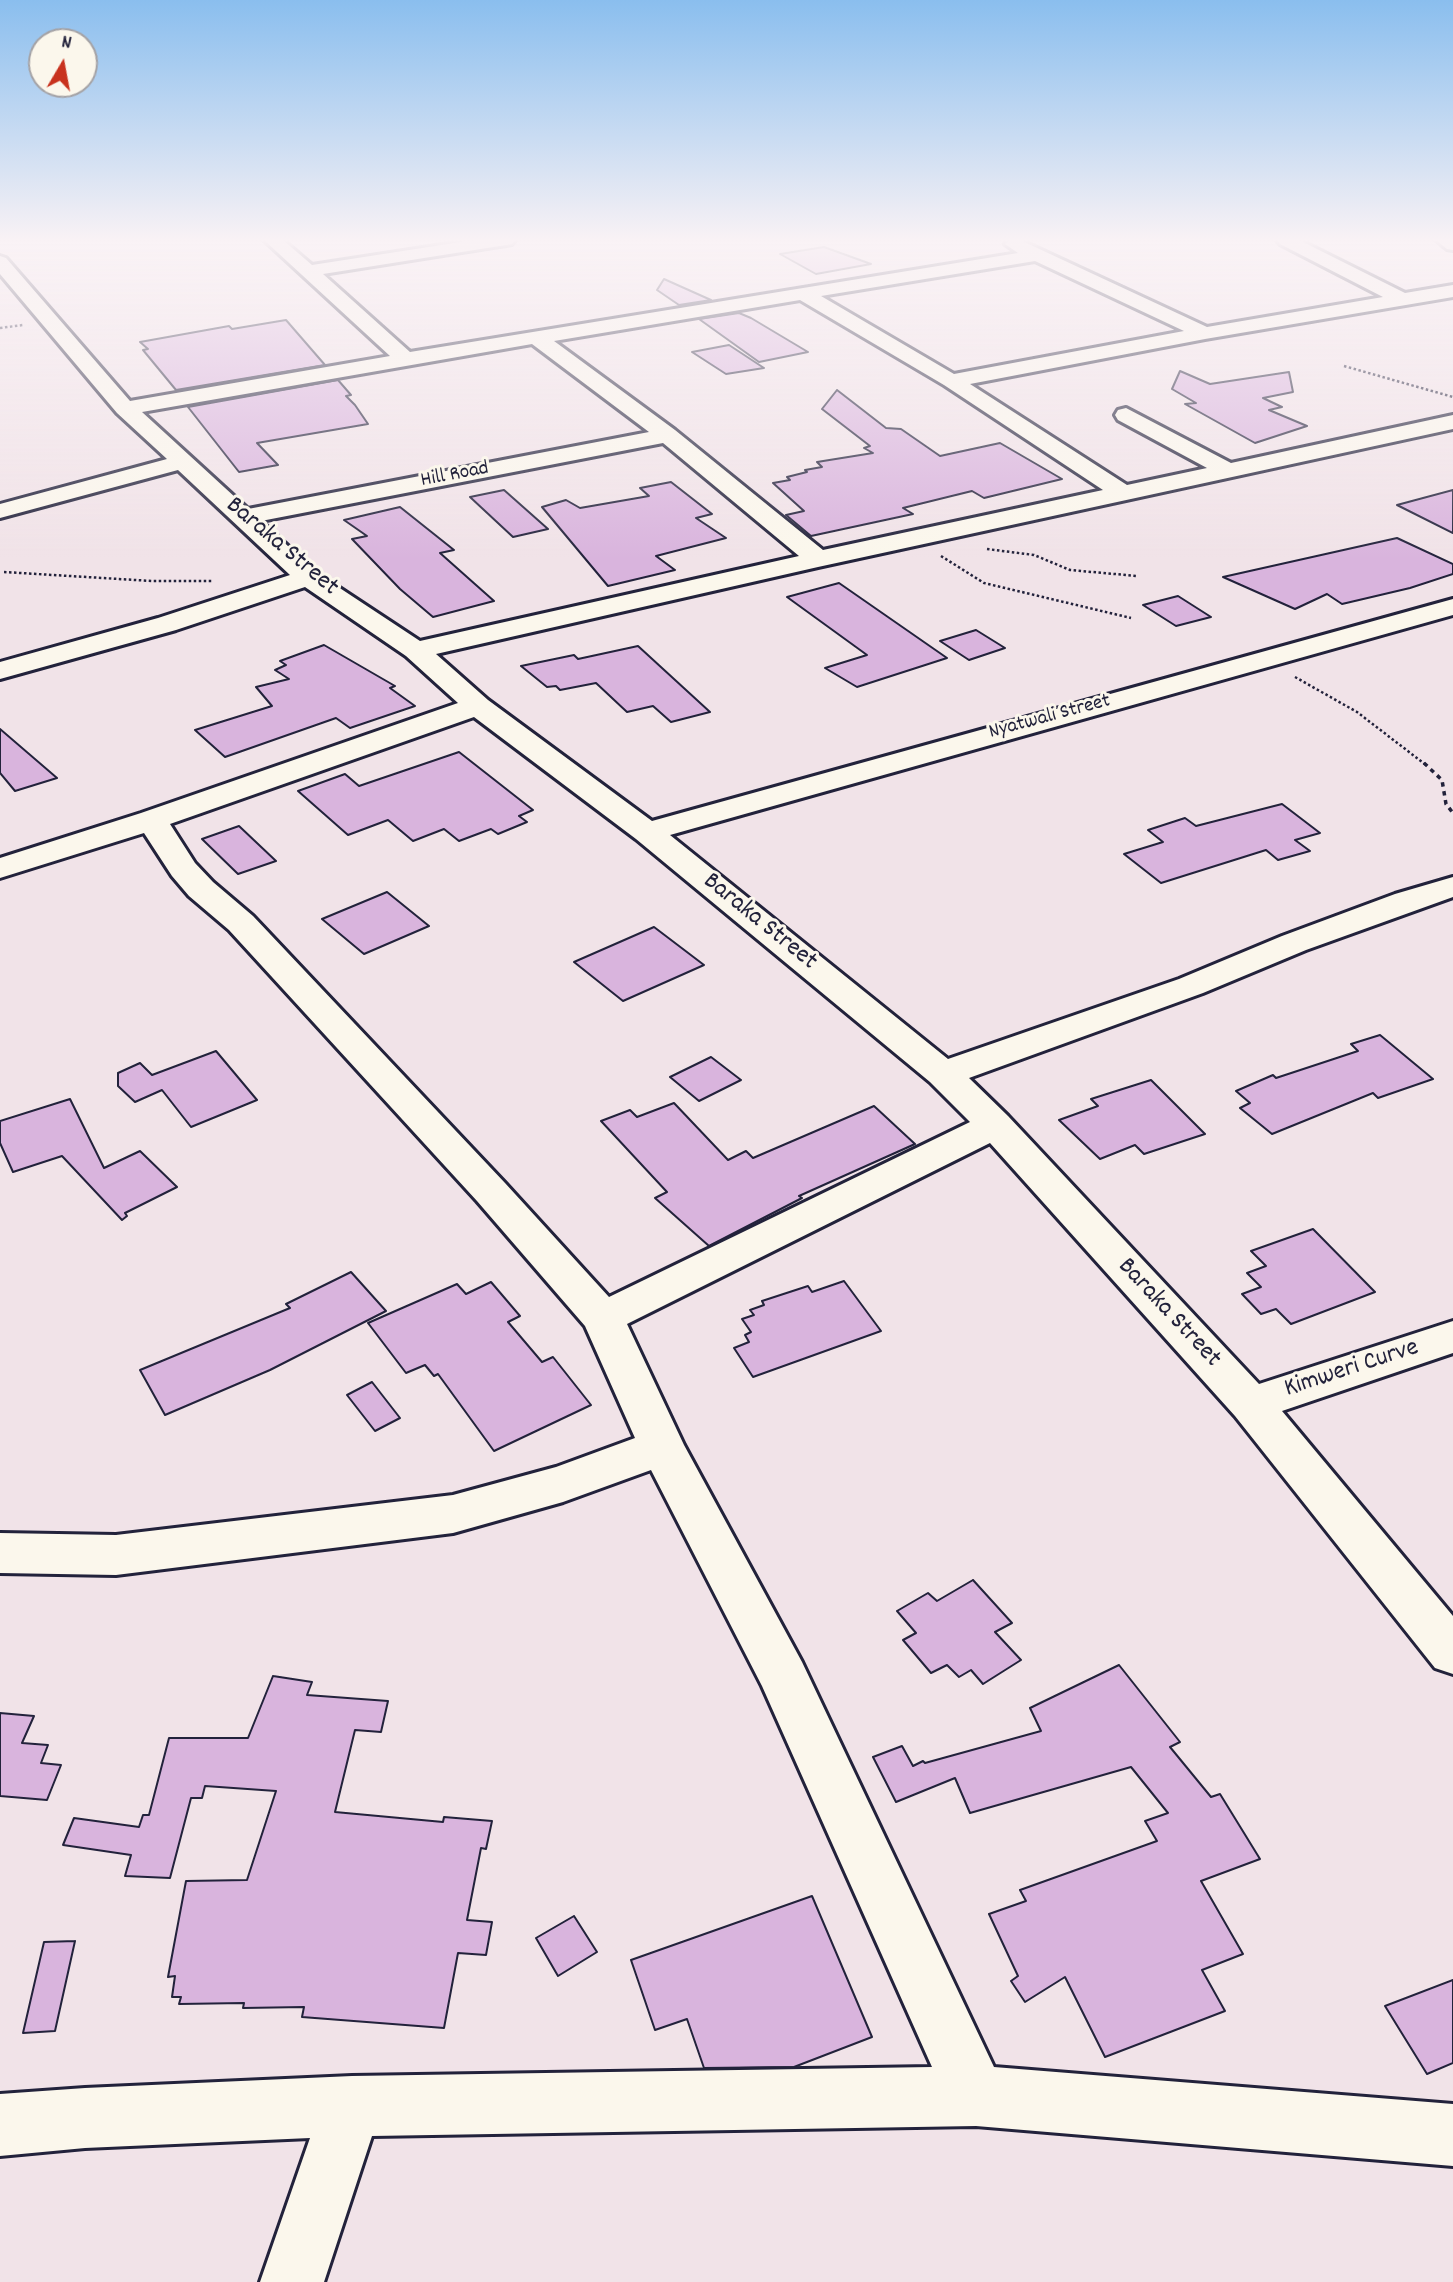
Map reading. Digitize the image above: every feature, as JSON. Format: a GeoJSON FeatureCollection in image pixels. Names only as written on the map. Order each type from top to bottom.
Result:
{"type":"FeatureCollection","features":[{"type":"Feature","properties":{"kind":"street","name":"Baraka Street"},"geometry":{"type":"LineString","coordinates":[[72,346],[125,408],[308,578],[416,650],[478,706],[647,832],[943,1074],[995,1125],[1251,1404],[1453,1653]]}},
{"type":"Feature","properties":{"kind":"street"},"geometry":{"type":"LineString","coordinates":[[392,346],[406,359]]}},
{"type":"Feature","properties":{"kind":"street"},"geometry":{"type":"LineString","coordinates":[[125,408],[484,346]]}},
{"type":"Feature","properties":{"kind":"street"},"geometry":{"type":"LineString","coordinates":[[548,346],[667,435],[818,558]]}},
{"type":"Feature","properties":{"kind":"street"},"geometry":{"type":"LineString","coordinates":[[893,346],[951,381],[1121,492]]}},
{"type":"Feature","properties":{"kind":"street"},"geometry":{"type":"LineString","coordinates":[[951,381],[1134,346]]}},
{"type":"Feature","properties":{"kind":"street"},"geometry":{"type":"LineString","coordinates":[[1126,415],[1227,470]]}},
{"type":"Feature","properties":{"kind":"street"},"geometry":{"type":"LineString","coordinates":[[416,650],[818,558],[1453,422]]}},
{"type":"Feature","properties":{"kind":"street","name":"Hill Road"},"geometry":{"type":"LineString","coordinates":[[243,517],[667,435]]}},
{"type":"Feature","properties":{"kind":"street"},"geometry":{"type":"LineString","coordinates":[[0,511],[182,462]]}},
{"type":"Feature","properties":{"kind":"street"},"geometry":{"type":"LineString","coordinates":[[0,671],[167,624],[308,578]]}},
{"type":"Feature","properties":{"kind":"street","name":"Nyatwali Street"},"geometry":{"type":"LineString","coordinates":[[647,832],[872,767],[1453,607]]}},
{"type":"Feature","properties":{"kind":"street"},"geometry":{"type":"LineString","coordinates":[[0,868],[152,820],[478,706]]}},
{"type":"Feature","properties":{"kind":"street"},"geometry":{"type":"LineString","coordinates":[[152,820],[183,869],[250,933],[491,1192],[603,1318],[662,1447],[784,1678],[976,2096]]}},
{"type":"Feature","properties":{"kind":"street"},"geometry":{"type":"LineString","coordinates":[[943,1074],[1191,986],[1407,901],[1453,887]]}},
{"type":"Feature","properties":{"kind":"street"},"geometry":{"type":"LineString","coordinates":[[603,1318],[995,1125]]}},
{"type":"Feature","properties":{"kind":"street","name":"Kimweri Curve"},"geometry":{"type":"LineString","coordinates":[[1251,1404],[1453,1337]]}},
{"type":"Feature","properties":{"kind":"street"},"geometry":{"type":"LineString","coordinates":[[0,1553],[116,1555],[453,1514],[563,1484],[662,1447]]}},
{"type":"Feature","properties":{"kind":"street"},"geometry":{"type":"LineString","coordinates":[[0,2125],[85,2118],[352,2106],[976,2096],[1453,2135]]}},
{"type":"Feature","properties":{"kind":"street"},"geometry":{"type":"LineString","coordinates":[[292,2282],[352,2106]]}},
{"type":"Feature","properties":{"kind":"path"},"geometry":{"type":"LineString","coordinates":[[1344,366],[1453,397]]}},
{"type":"Feature","properties":{"kind":"path"},"geometry":{"type":"LineString","coordinates":[[899,542],[925,546],[984,583],[1131,618]]}},
{"type":"Feature","properties":{"kind":"path"},"geometry":{"type":"LineString","coordinates":[[976,548],[1034,555],[1070,570],[1137,576]]}},
{"type":"Feature","properties":{"kind":"path"},"geometry":{"type":"LineString","coordinates":[[4,572],[152,581],[212,581]]}},
{"type":"Feature","properties":{"kind":"path"},"geometry":{"type":"LineString","coordinates":[[1262,660],[1357,712],[1427,766],[1442,780],[1446,804],[1453,813]]}},
{"type":"Feature","properties":{"kind":"building"},"geometry":{"type":"Polygon","coordinates":[[[145,346],[309,346],[325,365],[176,390],[143,350],[148,349],[145,346]]]}},
{"type":"Feature","properties":{"kind":"building"},"geometry":{"type":"Polygon","coordinates":[[[731,346],[764,368],[726,374],[692,352],[731,346]]]}},
{"type":"Feature","properties":{"kind":"building"},"geometry":{"type":"Polygon","coordinates":[[[737,346],[799,346],[808,352],[759,362],[737,346]]]}},
{"type":"Feature","properties":{"kind":"building"},"geometry":{"type":"Polygon","coordinates":[[[1180,371],[1210,384],[1289,372],[1293,392],[1263,398],[1282,407],[1269,410],[1307,426],[1255,443],[1185,404],[1196,403],[1172,389],[1180,371]]]}},
{"type":"Feature","properties":{"kind":"building"},"geometry":{"type":"Polygon","coordinates":[[[338,380],[351,395],[346,396],[368,424],[257,443],[278,465],[239,472],[188,407],[338,380]]]}},
{"type":"Feature","properties":{"kind":"building"},"geometry":{"type":"Polygon","coordinates":[[[837,390],[886,428],[901,429],[940,456],[1000,443],[1062,479],[984,498],[972,491],[903,508],[913,514],[811,536],[786,515],[804,511],[773,483],[790,480],[787,477],[807,472],[805,470],[822,467],[817,462],[873,453],[864,448],[870,446],[822,409],[837,390]]]}},
{"type":"Feature","properties":{"kind":"building"},"geometry":{"type":"Polygon","coordinates":[[[671,482],[712,514],[696,518],[726,538],[656,556],[675,570],[608,586],[542,507],[566,500],[580,508],[649,496],[640,488],[671,482]]]}},
{"type":"Feature","properties":{"kind":"building"},"geometry":{"type":"Polygon","coordinates":[[[504,490],[548,529],[513,537],[470,497],[504,490]]]}},
{"type":"Feature","properties":{"kind":"building"},"geometry":{"type":"Polygon","coordinates":[[[1453,490],[1453,533],[1397,505],[1453,490]]]}},
{"type":"Feature","properties":{"kind":"building"},"geometry":{"type":"Polygon","coordinates":[[[400,507],[454,550],[440,553],[494,601],[433,617],[400,589],[352,539],[367,536],[344,520],[400,507]]]}},
{"type":"Feature","properties":{"kind":"building"},"geometry":{"type":"Polygon","coordinates":[[[1397,538],[1453,564],[1453,574],[1410,588],[1342,604],[1327,594],[1295,609],[1223,577],[1397,538]]]}},
{"type":"Feature","properties":{"kind":"building"},"geometry":{"type":"Polygon","coordinates":[[[839,583],[947,658],[857,687],[825,668],[867,655],[787,597],[839,583]]]}},
{"type":"Feature","properties":{"kind":"building"},"geometry":{"type":"Polygon","coordinates":[[[1178,596],[1211,617],[1176,626],[1143,605],[1178,596]]]}},
{"type":"Feature","properties":{"kind":"building"},"geometry":{"type":"Polygon","coordinates":[[[976,630],[1005,648],[969,660],[940,641],[976,630]]]}},
{"type":"Feature","properties":{"kind":"building"},"geometry":{"type":"Polygon","coordinates":[[[324,645],[395,686],[390,688],[415,706],[350,728],[336,718],[225,757],[195,730],[272,706],[256,687],[289,679],[275,670],[286,665],[280,661],[324,645]]]}},
{"type":"Feature","properties":{"kind":"building"},"geometry":{"type":"Polygon","coordinates":[[[638,646],[710,712],[671,722],[653,706],[627,712],[596,683],[560,690],[556,686],[547,687],[521,666],[574,655],[578,659],[638,646]]]}},
{"type":"Feature","properties":{"kind":"building"},"geometry":{"type":"Polygon","coordinates":[[[0,729],[57,778],[15,791],[0,773],[0,729]]]}},
{"type":"Feature","properties":{"kind":"building"},"geometry":{"type":"Polygon","coordinates":[[[459,752],[533,810],[519,816],[527,822],[498,834],[491,829],[459,841],[444,829],[413,841],[388,820],[348,835],[298,791],[345,774],[359,786],[459,752]]]}},
{"type":"Feature","properties":{"kind":"building"},"geometry":{"type":"Polygon","coordinates":[[[1282,804],[1320,833],[1295,840],[1310,851],[1278,860],[1266,850],[1161,883],[1124,854],[1163,842],[1148,830],[1185,818],[1196,826],[1282,804]]]}},
{"type":"Feature","properties":{"kind":"building"},"geometry":{"type":"Polygon","coordinates":[[[239,826],[276,861],[238,874],[202,839],[239,826]]]}},
{"type":"Feature","properties":{"kind":"building"},"geometry":{"type":"Polygon","coordinates":[[[387,892],[429,926],[364,954],[322,919],[387,892]]]}},
{"type":"Feature","properties":{"kind":"building"},"geometry":{"type":"Polygon","coordinates":[[[654,927],[704,965],[623,1001],[574,962],[654,927]]]}},
{"type":"Feature","properties":{"kind":"building"},"geometry":{"type":"Polygon","coordinates":[[[1380,1035],[1433,1079],[1378,1098],[1373,1093],[1272,1134],[1240,1108],[1250,1103],[1236,1091],[1273,1075],[1276,1078],[1358,1051],[1351,1044],[1380,1035]]]}},
{"type":"Feature","properties":{"kind":"building"},"geometry":{"type":"Polygon","coordinates":[[[216,1051],[257,1100],[191,1127],[162,1090],[135,1102],[118,1086],[118,1073],[140,1063],[152,1075],[216,1051]]]}},
{"type":"Feature","properties":{"kind":"building"},"geometry":{"type":"Polygon","coordinates":[[[711,1057],[741,1080],[699,1101],[670,1077],[711,1057]]]}},
{"type":"Feature","properties":{"kind":"building"},"geometry":{"type":"Polygon","coordinates":[[[1151,1080],[1205,1134],[1144,1154],[1135,1145],[1100,1159],[1059,1120],[1098,1106],[1091,1099],[1151,1080]]]}},
{"type":"Feature","properties":{"kind":"building"},"geometry":{"type":"Polygon","coordinates":[[[70,1099],[104,1168],[140,1151],[177,1187],[125,1213],[127,1216],[122,1220],[62,1156],[13,1172],[0,1143],[0,1121],[70,1099]]]}},
{"type":"Feature","properties":{"kind":"building"},"geometry":{"type":"Polygon","coordinates":[[[674,1103],[728,1160],[746,1151],[753,1158],[874,1106],[915,1144],[799,1196],[802,1198],[709,1246],[655,1198],[667,1192],[601,1121],[630,1110],[637,1117],[674,1103]]]}},
{"type":"Feature","properties":{"kind":"building"},"geometry":{"type":"Polygon","coordinates":[[[1313,1229],[1375,1292],[1291,1324],[1276,1309],[1261,1314],[1242,1294],[1261,1287],[1247,1273],[1266,1266],[1251,1251],[1313,1229]]]}},
{"type":"Feature","properties":{"kind":"building"},"geometry":{"type":"Polygon","coordinates":[[[351,1272],[386,1311],[270,1370],[165,1415],[140,1370],[290,1308],[286,1304],[351,1272]]]}},
{"type":"Feature","properties":{"kind":"building"},"geometry":{"type":"Polygon","coordinates":[[[844,1281],[881,1331],[753,1377],[734,1348],[749,1342],[745,1335],[751,1332],[742,1319],[754,1315],[750,1310],[764,1305],[762,1301],[808,1286],[812,1292],[844,1281]]]}},
{"type":"Feature","properties":{"kind":"building"},"geometry":{"type":"Polygon","coordinates":[[[491,1282],[520,1316],[508,1322],[542,1362],[553,1357],[591,1405],[494,1451],[438,1374],[434,1376],[425,1365],[406,1373],[368,1323],[457,1284],[466,1294],[491,1282]]]}},
{"type":"Feature","properties":{"kind":"building"},"geometry":{"type":"Polygon","coordinates":[[[372,1382],[400,1418],[375,1431],[347,1395],[372,1382]]]}},
{"type":"Feature","properties":{"kind":"building"},"geometry":{"type":"Polygon","coordinates":[[[973,1580],[1012,1623],[995,1632],[1021,1660],[983,1684],[971,1670],[959,1677],[947,1665],[931,1673],[903,1640],[916,1633],[897,1611],[928,1593],[937,1601],[973,1580]]]}},
{"type":"Feature","properties":{"kind":"building"},"geometry":{"type":"Polygon","coordinates":[[[1119,1665],[1180,1742],[1170,1747],[1211,1797],[1220,1794],[1260,1859],[1201,1881],[1243,1954],[1202,1970],[1225,2011],[1105,2057],[1065,1977],[1025,2002],[1011,1981],[1018,1976],[989,1914],[1026,1901],[1020,1890],[1157,1841],[1145,1821],[1168,1813],[1131,1767],[970,1813],[955,1778],[896,1802],[873,1757],[902,1746],[913,1766],[923,1761],[925,1763],[1041,1731],[1030,1708],[1119,1665]]]}},
{"type":"Feature","properties":{"kind":"building"},"geometry":{"type":"Polygon","coordinates":[[[273,1676],[312,1682],[307,1695],[388,1701],[381,1732],[355,1730],[335,1812],[443,1822],[444,1817],[492,1821],[486,1849],[481,1848],[467,1920],[492,1922],[486,1955],[458,1953],[444,2028],[302,2017],[304,2007],[243,2008],[244,2003],[179,2004],[181,1997],[172,1997],[175,1976],[168,1977],[186,1881],[247,1880],[276,1791],[205,1786],[202,1798],[191,1798],[170,1878],[125,1876],[131,1855],[63,1845],[74,1818],[139,1827],[143,1815],[149,1815],[169,1738],[248,1738],[273,1676]]]}},
{"type":"Feature","properties":{"kind":"building"},"geometry":{"type":"Polygon","coordinates":[[[0,1713],[34,1716],[22,1743],[48,1745],[41,1763],[61,1765],[47,1800],[0,1796],[0,1713]]]}},
{"type":"Feature","properties":{"kind":"building"},"geometry":{"type":"Polygon","coordinates":[[[812,1896],[872,2037],[794,2067],[704,2068],[687,2019],[655,2030],[631,1960],[812,1896]]]}},
{"type":"Feature","properties":{"kind":"building"},"geometry":{"type":"Polygon","coordinates":[[[574,1916],[597,1952],[558,1976],[536,1938],[574,1916]]]}},
{"type":"Feature","properties":{"kind":"building"},"geometry":{"type":"Polygon","coordinates":[[[75,1941],[55,2031],[23,2033],[44,1942],[75,1941]]]}},
{"type":"Feature","properties":{"kind":"building"},"geometry":{"type":"Polygon","coordinates":[[[1453,1980],[1453,2063],[1427,2074],[1385,2006],[1453,1980]]]}}]}
